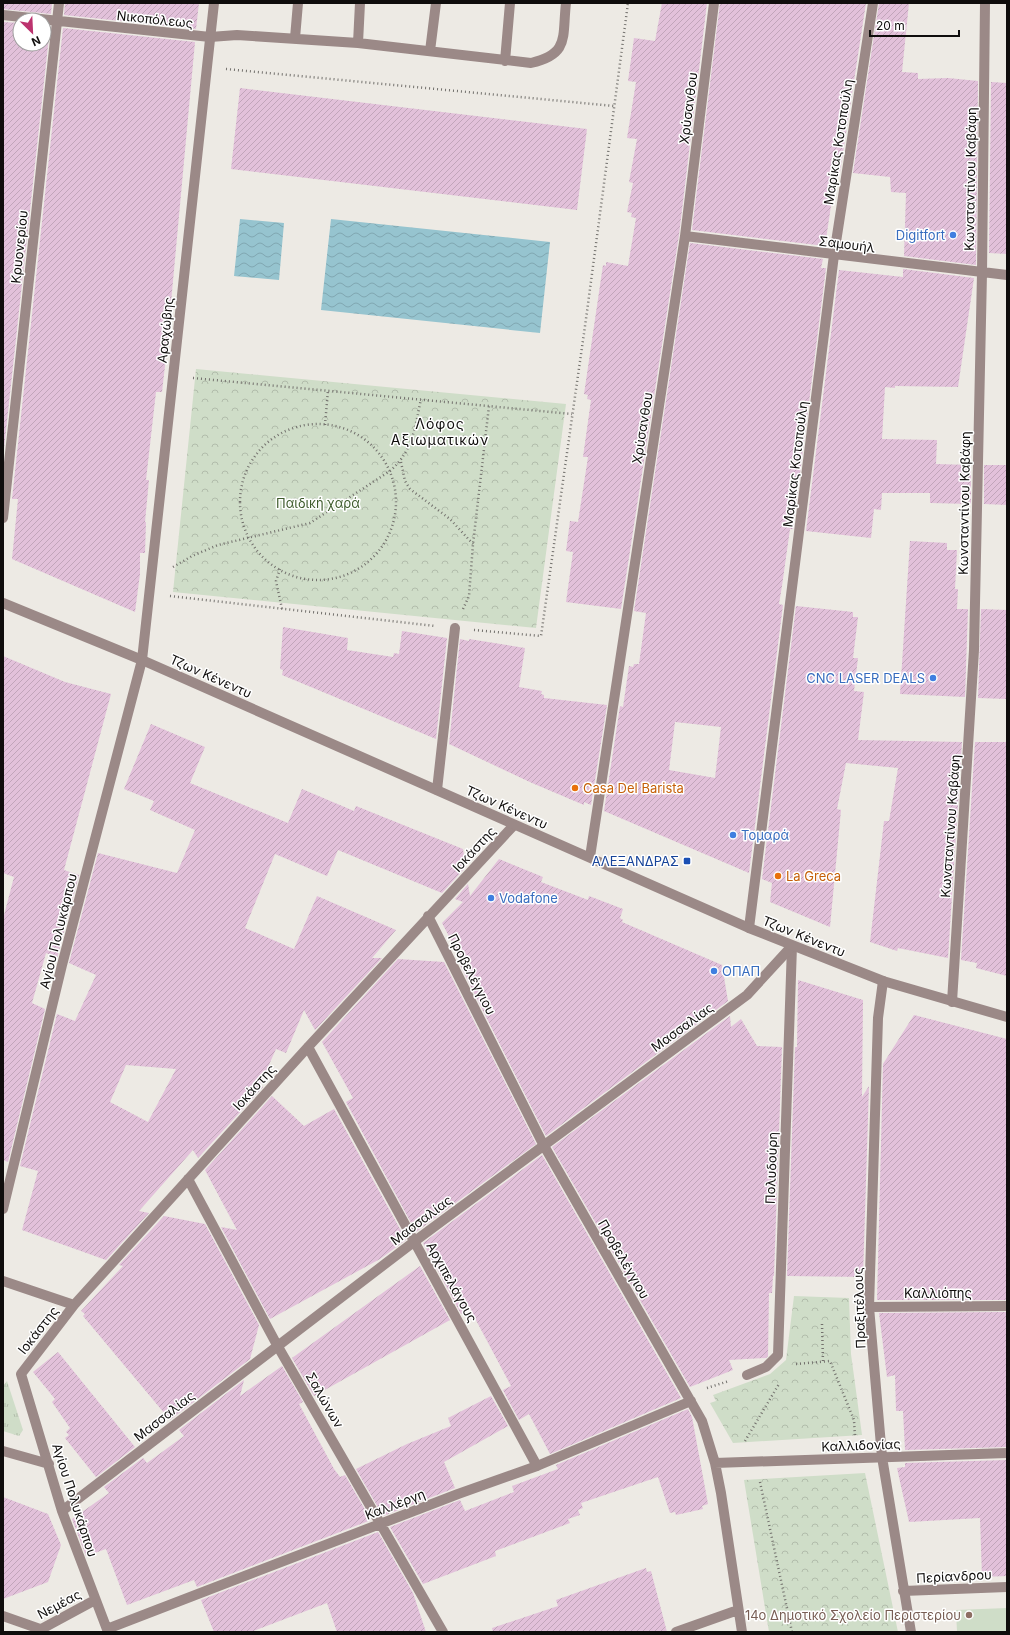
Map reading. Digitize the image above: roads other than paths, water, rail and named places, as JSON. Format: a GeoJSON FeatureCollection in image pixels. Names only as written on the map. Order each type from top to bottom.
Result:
{"type":"FeatureCollection","features":[{"type":"Feature","properties":{"kind":"street","name":"Κρυονερίου"},"geometry":{"type":"LineString","coordinates":[[3,518],[59,3]]}},
{"type":"Feature","properties":{"kind":"street","name":"Αραχώβης"},"geometry":{"type":"LineString","coordinates":[[142,660],[214,3]]}},
{"type":"Feature","properties":{"kind":"street"},"geometry":{"type":"LineString","coordinates":[[295,38],[298,3]]}},
{"type":"Feature","properties":{"kind":"street"},"geometry":{"type":"LineString","coordinates":[[358,43],[360,3]]}},
{"type":"Feature","properties":{"kind":"street"},"geometry":{"type":"LineString","coordinates":[[430,51],[436,3]]}},
{"type":"Feature","properties":{"kind":"street"},"geometry":{"type":"LineString","coordinates":[[505,60],[510,3]]}},
{"type":"Feature","properties":{"kind":"street","name":"Νικοπόλεως"},"geometry":{"type":"LineString","coordinates":[[3,15],[57,22],[210,37],[237,36],[295,38],[358,43],[531,64],[545,60],[556,54],[561,47],[566,3]]}},
{"type":"Feature","properties":{"kind":"street","name":"Χρύσανθου"},"geometry":{"type":"LineString","coordinates":[[590,857],[685,236],[714,3]]}},
{"type":"Feature","properties":{"kind":"street","name":"Μαρίκας Κοτοπούλη"},"geometry":{"type":"LineString","coordinates":[[750,928],[834,255],[873,3]]}},
{"type":"Feature","properties":{"kind":"street","name":"Κωνσταντίνου Καβάφη"},"geometry":{"type":"LineString","coordinates":[[952,1002],[974,650],[982,273],[985,3]]}},
{"type":"Feature","properties":{"kind":"street","name":"Σαμουήλ"},"geometry":{"type":"LineString","coordinates":[[685,236],[1007,275]]}},
{"type":"Feature","properties":{"kind":"street","name":"Τζων Κένεντυ"},"geometry":{"type":"LineString","coordinates":[[3,603],[142,660],[514,825],[792,946],[883,981],[1007,1017]]}},
{"type":"Feature","properties":{"kind":"street"},"geometry":{"type":"LineString","coordinates":[[437,790],[455,628]]}},
{"type":"Feature","properties":{"kind":"street","name":"Αγίου Πολυκάρπου"},"geometry":{"type":"LineString","coordinates":[[3,1209],[62,965],[142,660]]}},
{"type":"Feature","properties":{"kind":"street","name":"Ιοκάστης"},"geometry":{"type":"LineString","coordinates":[[21,1374],[74,1305],[428,916],[514,825]]}},
{"type":"Feature","properties":{"kind":"street","name":"Προβελέγγιου"},"geometry":{"type":"LineString","coordinates":[[428,916],[543,1144],[702,1421],[715,1463],[721,1493],[742,1632]]}},
{"type":"Feature","properties":{"kind":"street","name":"Μασσαλίας"},"geometry":{"type":"LineString","coordinates":[[62,1511],[277,1345],[543,1144],[747,995],[792,946]]}},
{"type":"Feature","properties":{"kind":"street","name":"Πολυδούρη"},"geometry":{"type":"LineString","coordinates":[[747,1375],[766,1367],[778,1355],[792,946]]}},
{"type":"Feature","properties":{"kind":"street","name":"Πραξιτέλους"},"geometry":{"type":"LineString","coordinates":[[883,981],[878,1018],[870,1307],[882,1457],[911,1632]]}},
{"type":"Feature","properties":{"kind":"street","name":"Αρχιπελάγους"},"geometry":{"type":"LineString","coordinates":[[308,1047],[537,1466]]}},
{"type":"Feature","properties":{"kind":"street","name":"Σαλώνων"},"geometry":{"type":"LineString","coordinates":[[188,1179],[277,1345],[443,1632]]}},
{"type":"Feature","properties":{"kind":"street"},"geometry":{"type":"LineString","coordinates":[[3,1281],[74,1305]]}},
{"type":"Feature","properties":{"kind":"street","name":"Καλλιόπης"},"geometry":{"type":"LineString","coordinates":[[870,1307],[1007,1306]]}},
{"type":"Feature","properties":{"kind":"street","name":"Αγίου Πολυκάρπου"},"geometry":{"type":"LineString","coordinates":[[21,1374],[62,1511],[108,1631]]}},
{"type":"Feature","properties":{"kind":"street","name":"Καλλέργη"},"geometry":{"type":"LineString","coordinates":[[108,1631],[381,1523],[537,1466],[692,1403]]}},
{"type":"Feature","properties":{"kind":"street"},"geometry":{"type":"LineString","coordinates":[[3,1451],[49,1464]]}},
{"type":"Feature","properties":{"kind":"street","name":"Καλλιδονίας"},"geometry":{"type":"LineString","coordinates":[[715,1463],[1007,1453]]}},
{"type":"Feature","properties":{"kind":"street","name":"Περίανδρου"},"geometry":{"type":"LineString","coordinates":[[903,1591],[1007,1587]]}},
{"type":"Feature","properties":{"kind":"street","name":"Νεμέας"},"geometry":{"type":"LineString","coordinates":[[38,1631],[95,1600]]}},
{"type":"Feature","properties":{"kind":"street"},"geometry":{"type":"LineString","coordinates":[[676,1632],[738,1610]]}},
{"type":"Feature","properties":{"kind":"street"},"geometry":{"type":"LineString","coordinates":[[3,1616],[38,1631]]}},
{"type":"Feature","properties":{"kind":"water"},"geometry":{"type":"Polygon","coordinates":[[[240,219],[284,223],[279,280],[234,276],[240,219]]]}},
{"type":"Feature","properties":{"kind":"water"},"geometry":{"type":"Polygon","coordinates":[[[331,219],[550,242],[540,333],[321,310],[331,219]]]}},
{"type":"Feature","properties":{"kind":"place","name":"Digitfort"},"geometry":{"type":"Point","coordinates":[953,235]}},
{"type":"Feature","properties":{"kind":"place","name":"CNC LASER DEALS"},"geometry":{"type":"Point","coordinates":[933,678]}},
{"type":"Feature","properties":{"kind":"place","name":"Casa Del Barista"},"geometry":{"type":"Point","coordinates":[575,788]}},
{"type":"Feature","properties":{"kind":"place","name":"Τομαρά"},"geometry":{"type":"Point","coordinates":[733,835]}},
{"type":"Feature","properties":{"kind":"place","name":"ΑΛΕΞΑΝΔΡΑΣ"},"geometry":{"type":"Point","coordinates":[687,861]}},
{"type":"Feature","properties":{"kind":"place","name":"La Greca"},"geometry":{"type":"Point","coordinates":[778,876]}},
{"type":"Feature","properties":{"kind":"place","name":"Vodafone"},"geometry":{"type":"Point","coordinates":[491,898]}},
{"type":"Feature","properties":{"kind":"place","name":"ΟΠΑΠ"},"geometry":{"type":"Point","coordinates":[714,971]}},
{"type":"Feature","properties":{"kind":"place","name":"14ο Δημοτικό Σχολείο Περιστερίου"},"geometry":{"type":"Point","coordinates":[969,1615]}},
{"type":"Feature","properties":{"kind":"district","name":"Λόφος Αξιωματικών"},"geometry":{"type":"Point","coordinates":[440,432]}},
{"type":"Feature","properties":{"kind":"park label","name":"Παιδική χαρά"},"geometry":{"type":"Point","coordinates":[318,503]}}]}
